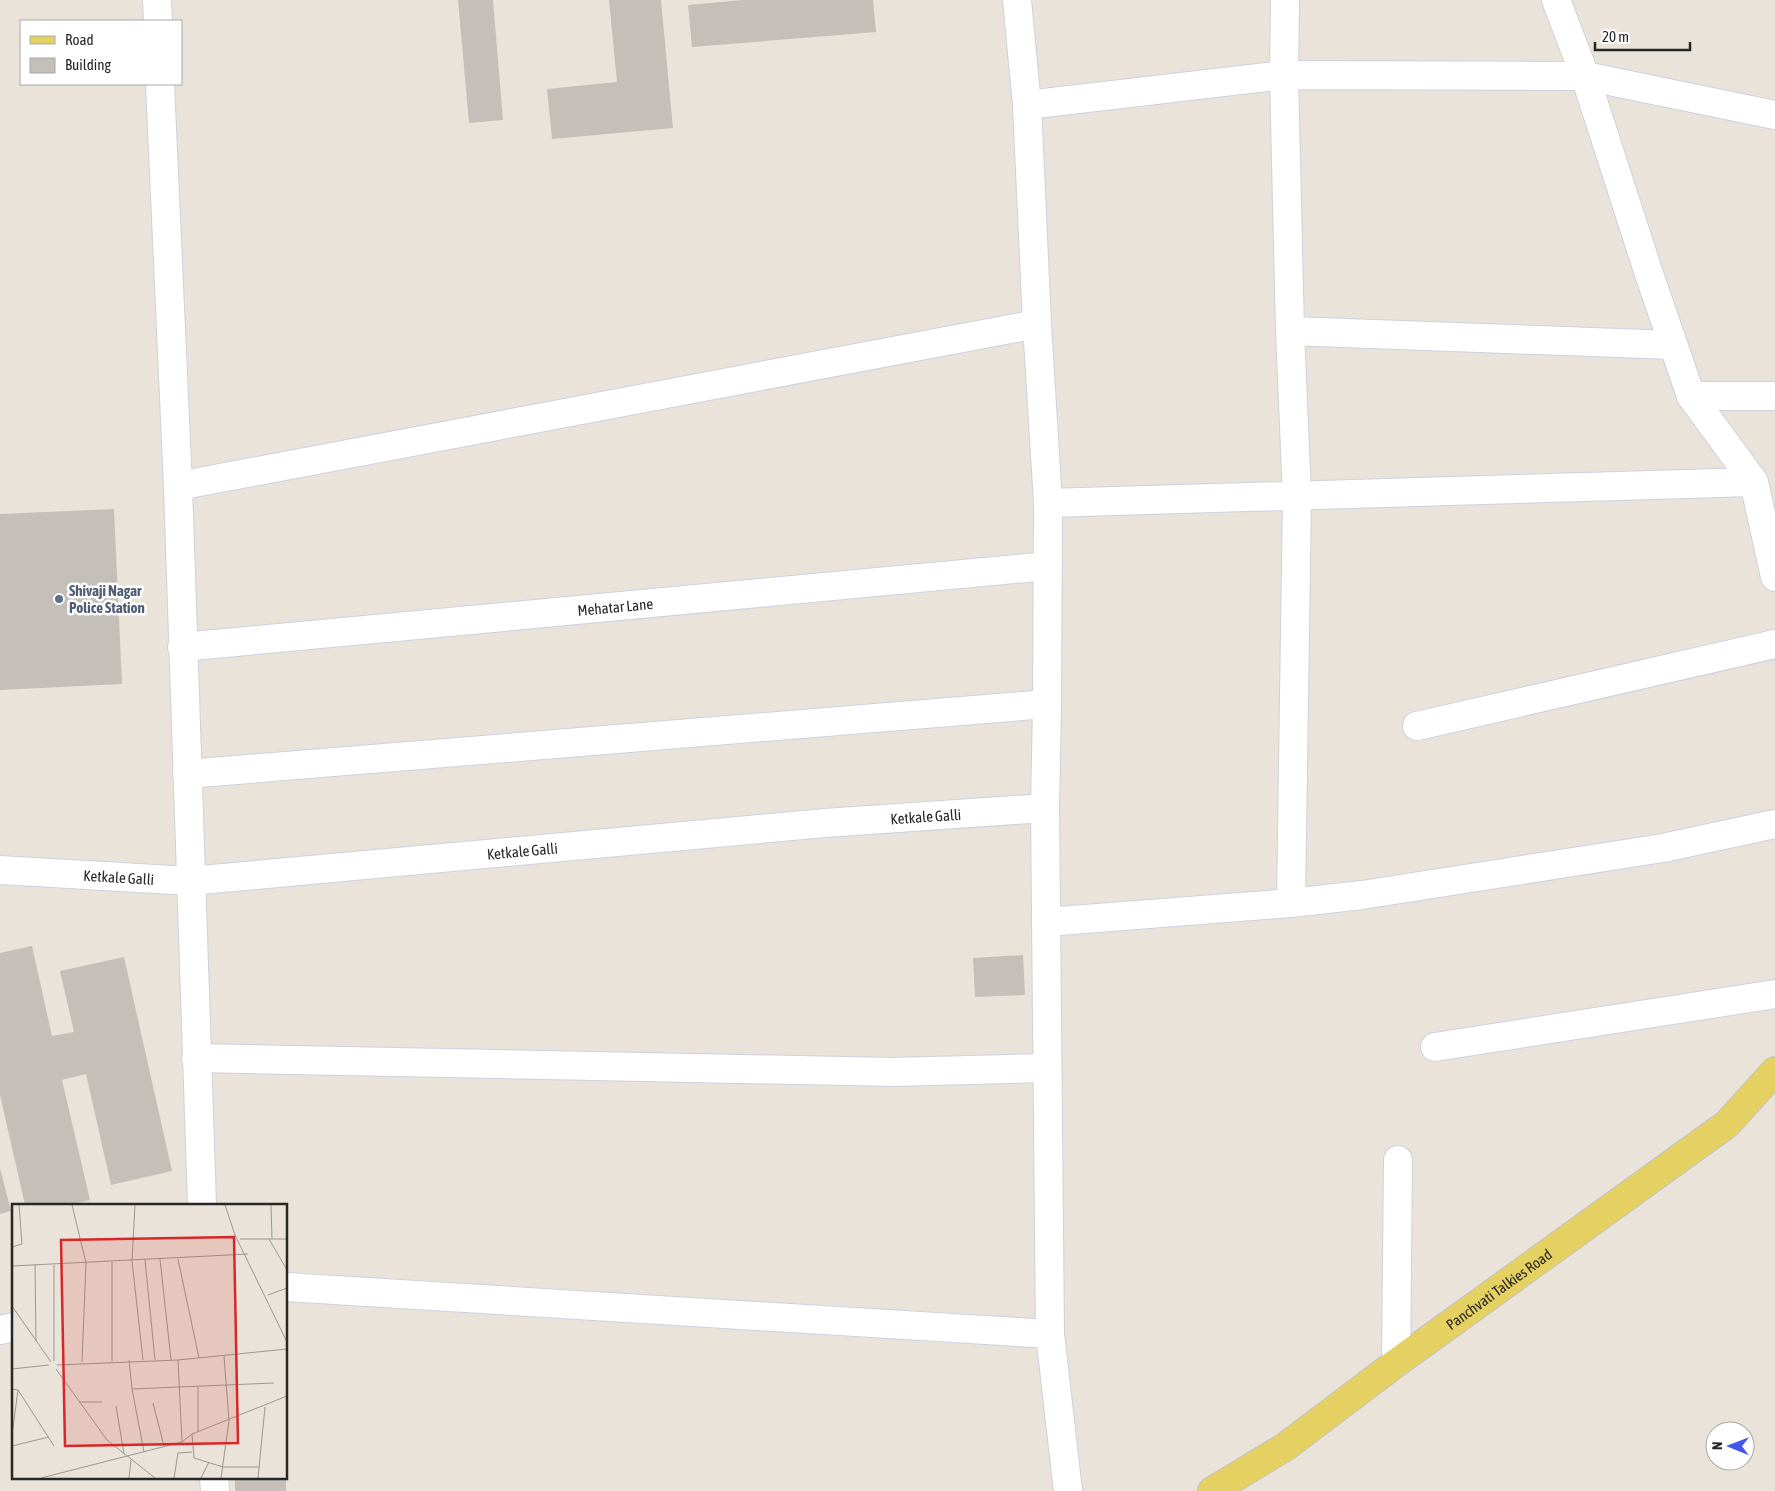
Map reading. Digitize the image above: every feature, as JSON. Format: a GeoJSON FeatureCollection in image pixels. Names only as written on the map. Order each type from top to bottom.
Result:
{"type":"FeatureCollection","features":[{"type":"Feature","properties":{"kind":"main road","name":"Panchvati Talkies Road"},"geometry":{"type":"LineString","coordinates":[[1212,1491],[1285,1447],[1396,1363],[1727,1124],[1775,1071]]}},
{"type":"Feature","properties":{"kind":"street"},"geometry":{"type":"LineString","coordinates":[[157,0],[158,20]]}},
{"type":"Feature","properties":{"kind":"street"},"geometry":{"type":"LineString","coordinates":[[1017,0],[1028,105],[1037,324],[1048,503],[1047,704],[1044,808],[1050,1334],[1068,1491]]}},
{"type":"Feature","properties":{"kind":"street"},"geometry":{"type":"LineString","coordinates":[[1285,0],[1284,75],[1290,331],[1297,496],[1291,903]]}},
{"type":"Feature","properties":{"kind":"street"},"geometry":{"type":"LineString","coordinates":[[1556,0],[1585,76],[1691,396],[1754,482],[1775,577]]}},
{"type":"Feature","properties":{"kind":"street"},"geometry":{"type":"LineString","coordinates":[[1028,105],[1284,75],[1585,76],[1775,116]]}},
{"type":"Feature","properties":{"kind":"street"},"geometry":{"type":"LineString","coordinates":[[160,85],[178,486],[202,1204]]}},
{"type":"Feature","properties":{"kind":"street"},"geometry":{"type":"LineString","coordinates":[[178,486],[1037,324]]}},
{"type":"Feature","properties":{"kind":"street"},"geometry":{"type":"LineString","coordinates":[[1290,331],[1673,345]]}},
{"type":"Feature","properties":{"kind":"street"},"geometry":{"type":"LineString","coordinates":[[1691,396],[1775,396]]}},
{"type":"Feature","properties":{"kind":"street"},"geometry":{"type":"LineString","coordinates":[[1048,503],[1754,482]]}},
{"type":"Feature","properties":{"kind":"street","name":"Mehatar Lane"},"geometry":{"type":"LineString","coordinates":[[182,647],[1048,566]]}},
{"type":"Feature","properties":{"kind":"street"},"geometry":{"type":"LineString","coordinates":[[1417,726],[1775,644]]}},
{"type":"Feature","properties":{"kind":"street"},"geometry":{"type":"LineString","coordinates":[[187,774],[1047,704]]}},
{"type":"Feature","properties":{"kind":"street","name":"Ketkale Galli"},"geometry":{"type":"LineString","coordinates":[[0,870],[190,881],[825,823],[1044,808]]}},
{"type":"Feature","properties":{"kind":"street"},"geometry":{"type":"LineString","coordinates":[[1046,922],[1291,903],[1362,895],[1653,850],[1775,824]]}},
{"type":"Feature","properties":{"kind":"street"},"geometry":{"type":"LineString","coordinates":[[1435,1047],[1775,994]]}},
{"type":"Feature","properties":{"kind":"street"},"geometry":{"type":"LineString","coordinates":[[196,1058],[893,1072],[1047,1068]]}},
{"type":"Feature","properties":{"kind":"street"},"geometry":{"type":"LineString","coordinates":[[1396,1363],[1398,1160]]}},
{"type":"Feature","properties":{"kind":"street"},"geometry":{"type":"LineString","coordinates":[[288,1287],[1050,1334]]}},
{"type":"Feature","properties":{"kind":"street"},"geometry":{"type":"LineString","coordinates":[[214,1478],[215,1491]]}},
{"type":"Feature","properties":{"kind":"building"},"geometry":{"type":"Polygon","coordinates":[[[458,0],[493,0],[503,120],[469,123],[458,0]]]}},
{"type":"Feature","properties":{"kind":"building"},"geometry":{"type":"Polygon","coordinates":[[[609,0],[661,0],[673,128],[552,139],[547,89],[617,82],[609,0]]]}},
{"type":"Feature","properties":{"kind":"building"},"geometry":{"type":"Polygon","coordinates":[[[743,0],[873,0],[876,32],[692,47],[688,5],[743,0]]]}},
{"type":"Feature","properties":{"kind":"building","name":"Shivaji Nagar Police Station"},"geometry":{"type":"Polygon","coordinates":[[[114,509],[122,684],[0,690],[0,514],[114,509]]]}},
{"type":"Feature","properties":{"kind":"building"},"geometry":{"type":"Polygon","coordinates":[[[32,946],[52,1036],[74,1032],[60,971],[124,957],[172,1171],[111,1185],[86,1074],[62,1080],[90,1200],[74,1204],[25,1204],[0,1095],[0,953],[32,946]]]}},
{"type":"Feature","properties":{"kind":"building"},"geometry":{"type":"Polygon","coordinates":[[[1023,955],[1025,995],[975,997],[973,958],[1023,955]]]}},
{"type":"Feature","properties":{"kind":"building"},"geometry":{"type":"Polygon","coordinates":[[[0,1168],[11,1211],[0,1214],[0,1168]]]}},
{"type":"Feature","properties":{"kind":"building"},"geometry":{"type":"Polygon","coordinates":[[[235,1478],[286,1478],[286,1491],[235,1491],[235,1478]]]}},
{"type":"Feature","properties":{"kind":"place","name":"Shivaji Nagar Police Station"},"geometry":{"type":"Point","coordinates":[59,599]}}]}
